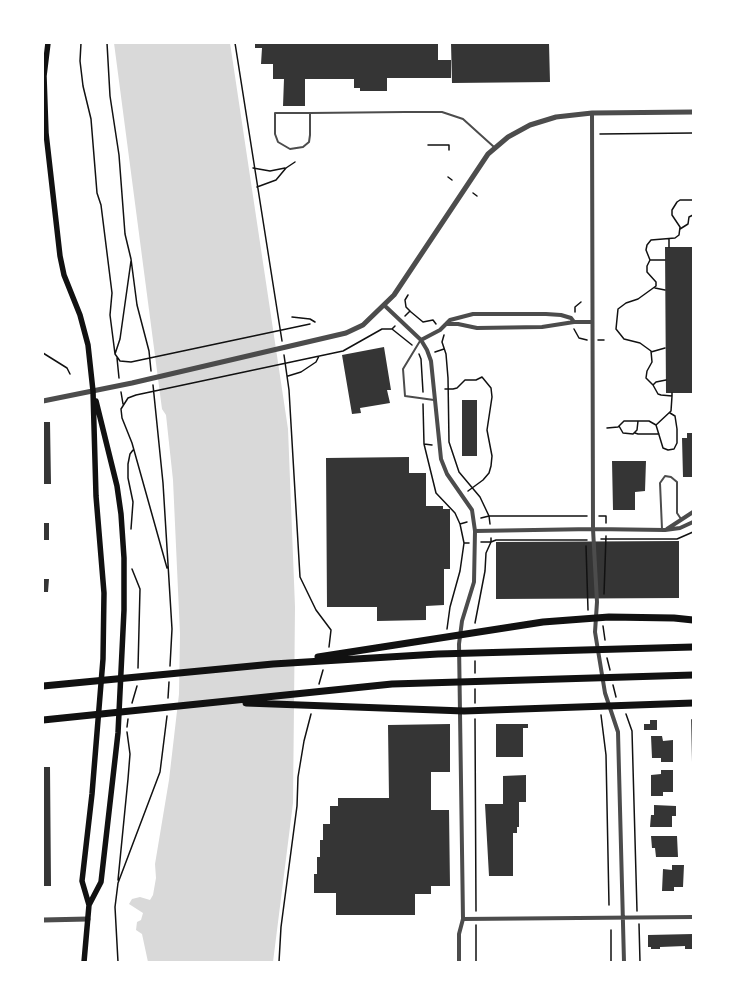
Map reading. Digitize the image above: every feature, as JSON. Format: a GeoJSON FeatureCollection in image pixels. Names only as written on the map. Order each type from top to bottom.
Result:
{"type":"FeatureCollection","features":[{"type":"Feature","properties":{"kind":"highway"},"geometry":{"type":"LineString","coordinates":[[273,664],[543,622],[609,617],[674,618],[693,620]]}},
{"type":"Feature","properties":{"kind":"highway"},"geometry":{"type":"LineString","coordinates":[[43,686],[273,664],[438,654],[693,647]]}},
{"type":"Feature","properties":{"kind":"highway"},"geometry":{"type":"LineString","coordinates":[[43,720],[78,715],[392,684],[693,675]]}},
{"type":"Feature","properties":{"kind":"highway"},"geometry":{"type":"LineString","coordinates":[[220,702],[464,711],[693,703]]}},
{"type":"Feature","properties":{"kind":"main road"},"geometry":{"type":"LineString","coordinates":[[48,43],[44,57],[43,103],[60,256],[64,275],[84,330],[93,391],[117,486],[121,514],[124,558],[124,610],[118,733],[101,882],[90,905],[84,962]]}},
{"type":"Feature","properties":{"kind":"main road"},"geometry":{"type":"LineString","coordinates":[[90,905],[82,880],[92,794],[104,659],[104,593],[96,496],[93,391]]}},
{"type":"Feature","properties":{"kind":"street"},"geometry":{"type":"LineString","coordinates":[[43,401],[132,383],[315,342],[346,333],[363,325],[394,295],[488,154],[508,137],[530,125],[556,117],[592,113],[693,112]]}},
{"type":"Feature","properties":{"kind":"street"},"geometry":{"type":"LineString","coordinates":[[592,113],[593,529],[597,602],[595,632],[605,693],[618,732],[624,962]]}},
{"type":"Feature","properties":{"kind":"street"},"geometry":{"type":"LineString","coordinates":[[384,305],[421,340],[431,361],[441,459],[447,474],[472,510],[476,531],[474,582],[462,620],[459,644],[463,920],[459,934],[459,962]]}},
{"type":"Feature","properties":{"kind":"street"},"geometry":{"type":"LineString","coordinates":[[421,340],[440,330],[450,320],[473,314],[561,315],[570,318],[574,322]]}},
{"type":"Feature","properties":{"kind":"street"},"geometry":{"type":"LineString","coordinates":[[446,324],[458,324],[477,328],[542,327],[574,322],[592,322]]}},
{"type":"Feature","properties":{"kind":"street"},"geometry":{"type":"LineString","coordinates":[[663,530],[682,520],[693,512]]}},
{"type":"Feature","properties":{"kind":"street"},"geometry":{"type":"LineString","coordinates":[[476,531],[593,529],[663,530],[680,528],[693,522]]}},
{"type":"Feature","properties":{"kind":"street"},"geometry":{"type":"LineString","coordinates":[[463,920],[693,917]]}},
{"type":"Feature","properties":{"kind":"street"},"geometry":{"type":"LineString","coordinates":[[43,920],[88,919]]}},
{"type":"Feature","properties":{"kind":"lane"},"geometry":{"type":"LineString","coordinates":[[310,113],[309,142],[303,147],[290,149],[278,142],[275,113],[442,112],[464,119],[495,148]]}},
{"type":"Feature","properties":{"kind":"lane"},"geometry":{"type":"LineString","coordinates":[[421,340],[403,369],[405,396],[435,400]]}},
{"type":"Feature","properties":{"kind":"lane"},"geometry":{"type":"LineString","coordinates":[[663,530],[660,483],[664,476],[671,477],[677,482],[677,513],[682,520]]}},
{"type":"Feature","properties":{"kind":"lane"},"geometry":{"type":"LineString","coordinates":[[692,720],[693,762]]}},
{"type":"Feature","properties":{"kind":"path"},"geometry":{"type":"LineString","coordinates":[[80,43],[82,80],[94,136],[97,193],[101,205],[112,293],[110,315],[115,354],[120,361],[131,362],[310,324]]}},
{"type":"Feature","properties":{"kind":"path"},"geometry":{"type":"LineString","coordinates":[[107,43],[110,96],[119,155],[125,234],[131,259],[137,305],[149,351],[152,373]]}},
{"type":"Feature","properties":{"kind":"path"},"geometry":{"type":"LineString","coordinates":[[235,43],[253,168],[282,346]]}},
{"type":"Feature","properties":{"kind":"path"},"geometry":{"type":"LineString","coordinates":[[600,134],[693,133]]}},
{"type":"Feature","properties":{"kind":"path"},"geometry":{"type":"LineString","coordinates":[[428,145],[449,145],[449,150]]}},
{"type":"Feature","properties":{"kind":"path"},"geometry":{"type":"LineString","coordinates":[[257,187],[276,180],[286,168],[295,162]]}},
{"type":"Feature","properties":{"kind":"path"},"geometry":{"type":"LineString","coordinates":[[253,168],[270,171],[286,168]]}},
{"type":"Feature","properties":{"kind":"path"},"geometry":{"type":"LineString","coordinates":[[448,177],[452,180]]}},
{"type":"Feature","properties":{"kind":"path"},"geometry":{"type":"LineString","coordinates":[[473,193],[477,196]]}},
{"type":"Feature","properties":{"kind":"path"},"geometry":{"type":"LineString","coordinates":[[655,288],[656,282],[647,272],[647,266],[650,260],[646,250],[649,243],[654,239],[669,239],[675,238],[679,235],[680,229],[672,215],[672,210],[680,200],[693,200]]}},
{"type":"Feature","properties":{"kind":"path"},"geometry":{"type":"LineString","coordinates":[[680,229],[688,224],[689,217],[693,214]]}},
{"type":"Feature","properties":{"kind":"path"},"geometry":{"type":"LineString","coordinates":[[669,239],[669,247]]}},
{"type":"Feature","properties":{"kind":"path"},"geometry":{"type":"LineString","coordinates":[[115,354],[120,339],[128,272],[131,259]]}},
{"type":"Feature","properties":{"kind":"path"},"geometry":{"type":"LineString","coordinates":[[650,260],[665,260]]}},
{"type":"Feature","properties":{"kind":"path"},"geometry":{"type":"LineString","coordinates":[[656,424],[669,413],[672,407],[672,394],[658,394],[653,385],[646,378],[652,362],[651,352],[644,345],[629,341],[619,335],[616,329],[616,318],[618,309],[622,306],[638,299],[655,288],[665,290]]}},
{"type":"Feature","properties":{"kind":"path"},"geometry":{"type":"LineString","coordinates":[[408,295],[405,300],[406,306],[423,322],[433,320],[444,336],[442,342],[446,354],[450,442],[459,472],[480,497],[489,516],[491,542],[464,543]]}},
{"type":"Feature","properties":{"kind":"path"},"geometry":{"type":"LineString","coordinates":[[574,322],[575,306],[581,302]]}},
{"type":"Feature","properties":{"kind":"path"},"geometry":{"type":"LineString","coordinates":[[168,572],[133,450],[124,426],[121,409],[128,398],[136,395],[343,351],[382,329],[392,329],[410,310]]}},
{"type":"Feature","properties":{"kind":"path"},"geometry":{"type":"LineString","coordinates":[[292,317],[310,319],[315,322]]}},
{"type":"Feature","properties":{"kind":"path"},"geometry":{"type":"LineString","coordinates":[[651,352],[665,348]]}},
{"type":"Feature","properties":{"kind":"path"},"geometry":{"type":"LineString","coordinates":[[43,353],[67,368],[70,374]]}},
{"type":"Feature","properties":{"kind":"path"},"geometry":{"type":"LineString","coordinates":[[284,354],[287,376],[300,577],[316,610],[331,630],[329,650]]}},
{"type":"Feature","properties":{"kind":"path"},"geometry":{"type":"LineString","coordinates":[[287,376],[301,372],[316,362],[318,356]]}},
{"type":"Feature","properties":{"kind":"path"},"geometry":{"type":"LineString","coordinates":[[444,389],[457,388],[464,380],[476,380],[482,377],[490,388],[492,397],[487,430],[492,456],[491,466],[489,473],[483,480],[468,491]]}},
{"type":"Feature","properties":{"kind":"path"},"geometry":{"type":"LineString","coordinates":[[153,380],[163,483],[172,629],[170,667]]}},
{"type":"Feature","properties":{"kind":"path"},"geometry":{"type":"LineString","coordinates":[[653,385],[656,382],[666,380]]}},
{"type":"Feature","properties":{"kind":"path"},"geometry":{"type":"LineString","coordinates":[[656,424],[665,450],[674,449],[677,443],[676,420],[675,416],[669,413]]}},
{"type":"Feature","properties":{"kind":"path"},"geometry":{"type":"LineString","coordinates":[[607,428],[618,426],[624,421],[649,421],[656,424]]}},
{"type":"Feature","properties":{"kind":"path"},"geometry":{"type":"LineString","coordinates":[[635,433],[638,421]]}},
{"type":"Feature","properties":{"kind":"path"},"geometry":{"type":"LineString","coordinates":[[618,426],[623,433],[659,434]]}},
{"type":"Feature","properties":{"kind":"path"},"geometry":{"type":"LineString","coordinates":[[424,444],[436,493],[455,513],[460,524],[464,543],[460,571],[450,607],[447,629]]}},
{"type":"Feature","properties":{"kind":"path"},"geometry":{"type":"LineString","coordinates":[[131,535],[133,502],[128,478],[128,464],[130,454],[133,450]]}},
{"type":"Feature","properties":{"kind":"path"},"geometry":{"type":"LineString","coordinates":[[460,524],[489,516],[606,516]]}},
{"type":"Feature","properties":{"kind":"path"},"geometry":{"type":"LineString","coordinates":[[132,562],[132,569],[140,589],[138,671]]}},
{"type":"Feature","properties":{"kind":"path"},"geometry":{"type":"LineString","coordinates":[[318,688],[324,665]]}},
{"type":"Feature","properties":{"kind":"path"},"geometry":{"type":"LineString","coordinates":[[168,705],[169,682]]}},
{"type":"Feature","properties":{"kind":"path"},"geometry":{"type":"LineString","coordinates":[[130,709],[137,686]]}},
{"type":"Feature","properties":{"kind":"path"},"geometry":{"type":"LineString","coordinates":[[279,962],[281,927],[297,806],[298,777],[304,741],[312,711]]}},
{"type":"Feature","properties":{"kind":"path"},"geometry":{"type":"LineString","coordinates":[[118,883],[160,772],[168,712]]}},
{"type":"Feature","properties":{"kind":"path"},"geometry":{"type":"LineString","coordinates":[[118,962],[115,907],[130,754],[126,730],[129,716]]}},
{"type":"Feature","properties":{"kind":"path"},"geometry":{"type":"LineString","coordinates":[[611,930],[611,962]]}},
{"type":"Feature","properties":{"kind":"shaded area"},"geometry":{"type":"Polygon","coordinates":[[[114,43],[230,43],[288,429],[295,607],[293,803],[273,962],[148,962],[142,934],[136,930],[137,922],[141,920],[143,913],[129,904],[132,899],[140,897],[150,900],[153,895],[156,878],[155,864],[169,780],[179,694],[180,634],[173,480],[166,415],[162,409],[114,43]]]}},
{"type":"Feature","properties":{"kind":"building"},"geometry":{"type":"Polygon","coordinates":[[[255,43],[438,43],[438,60],[451,60],[451,78],[387,78],[387,91],[360,91],[360,88],[354,88],[354,79],[305,79],[305,106],[283,106],[284,79],[273,79],[273,64],[261,64],[262,48],[255,48],[255,43]]]}},
{"type":"Feature","properties":{"kind":"building"},"geometry":{"type":"Polygon","coordinates":[[[451,43],[549,43],[550,82],[452,83],[451,43]]]}},
{"type":"Feature","properties":{"kind":"building"},"geometry":{"type":"Polygon","coordinates":[[[665,247],[693,247],[693,393],[666,393],[665,247]]]}},
{"type":"Feature","properties":{"kind":"building"},"geometry":{"type":"Polygon","coordinates":[[[384,347],[391,390],[387,390],[390,403],[360,408],[361,413],[352,414],[342,355],[384,347]]]}},
{"type":"Feature","properties":{"kind":"building"},"geometry":{"type":"Polygon","coordinates":[[[462,400],[477,400],[477,456],[462,456],[462,400]]]}},
{"type":"Feature","properties":{"kind":"building"},"geometry":{"type":"Polygon","coordinates":[[[43,422],[50,422],[51,484],[43,484],[43,422]]]}},
{"type":"Feature","properties":{"kind":"building"},"geometry":{"type":"Polygon","coordinates":[[[687,433],[693,433],[693,477],[683,477],[682,438],[687,438],[687,433]]]}},
{"type":"Feature","properties":{"kind":"building"},"geometry":{"type":"Polygon","coordinates":[[[409,457],[409,473],[426,473],[426,506],[443,506],[443,509],[450,509],[450,569],[444,569],[444,605],[426,606],[426,620],[377,621],[377,607],[327,607],[326,458],[409,457]]]}},
{"type":"Feature","properties":{"kind":"building"},"geometry":{"type":"Polygon","coordinates":[[[612,461],[646,461],[645,491],[635,492],[635,510],[613,510],[612,461]]]}},
{"type":"Feature","properties":{"kind":"building"},"geometry":{"type":"Polygon","coordinates":[[[43,523],[49,523],[49,540],[43,540],[43,523]]]}},
{"type":"Feature","properties":{"kind":"building"},"geometry":{"type":"Polygon","coordinates":[[[679,541],[679,598],[496,599],[496,542],[679,541]]]}},
{"type":"Feature","properties":{"kind":"building"},"geometry":{"type":"Polygon","coordinates":[[[43,579],[49,579],[48,592],[43,592],[43,579]]]}},
{"type":"Feature","properties":{"kind":"building"},"geometry":{"type":"Polygon","coordinates":[[[650,720],[657,720],[657,730],[644,730],[644,724],[650,724],[650,720]]]}},
{"type":"Feature","properties":{"kind":"building"},"geometry":{"type":"Polygon","coordinates":[[[450,724],[450,772],[431,772],[431,810],[449,810],[450,886],[431,886],[431,894],[415,894],[415,915],[336,915],[336,893],[314,893],[314,874],[317,874],[317,857],[320,857],[320,840],[323,840],[323,824],[330,824],[330,806],[338,806],[338,798],[389,798],[388,725],[450,724]]]}},
{"type":"Feature","properties":{"kind":"building"},"geometry":{"type":"Polygon","coordinates":[[[496,724],[528,724],[528,728],[523,728],[523,757],[496,757],[496,724]]]}},
{"type":"Feature","properties":{"kind":"building"},"geometry":{"type":"Polygon","coordinates":[[[651,736],[662,736],[663,741],[673,740],[673,762],[661,762],[661,758],[652,758],[651,736]]]}},
{"type":"Feature","properties":{"kind":"building"},"geometry":{"type":"Polygon","coordinates":[[[43,767],[50,767],[51,886],[43,886],[43,767]]]}},
{"type":"Feature","properties":{"kind":"building"},"geometry":{"type":"Polygon","coordinates":[[[661,770],[673,770],[673,792],[663,792],[663,796],[651,796],[651,775],[661,774],[661,770]]]}},
{"type":"Feature","properties":{"kind":"building"},"geometry":{"type":"Polygon","coordinates":[[[526,775],[526,802],[519,802],[519,827],[517,827],[517,833],[513,833],[513,876],[489,876],[485,804],[503,804],[503,776],[526,775]]]}},
{"type":"Feature","properties":{"kind":"building"},"geometry":{"type":"Polygon","coordinates":[[[654,805],[676,806],[676,816],[672,816],[672,827],[650,827],[651,815],[654,815],[654,805]]]}},
{"type":"Feature","properties":{"kind":"building"},"geometry":{"type":"Polygon","coordinates":[[[651,836],[677,836],[678,857],[656,857],[655,848],[652,848],[651,836]]]}},
{"type":"Feature","properties":{"kind":"building"},"geometry":{"type":"Polygon","coordinates":[[[672,865],[684,865],[683,887],[674,887],[674,891],[662,891],[663,869],[672,870],[672,865]]]}},
{"type":"Feature","properties":{"kind":"building"},"geometry":{"type":"Polygon","coordinates":[[[693,934],[692,949],[685,949],[685,946],[660,947],[660,949],[651,949],[651,947],[648,947],[648,935],[693,934]]]}}]}
